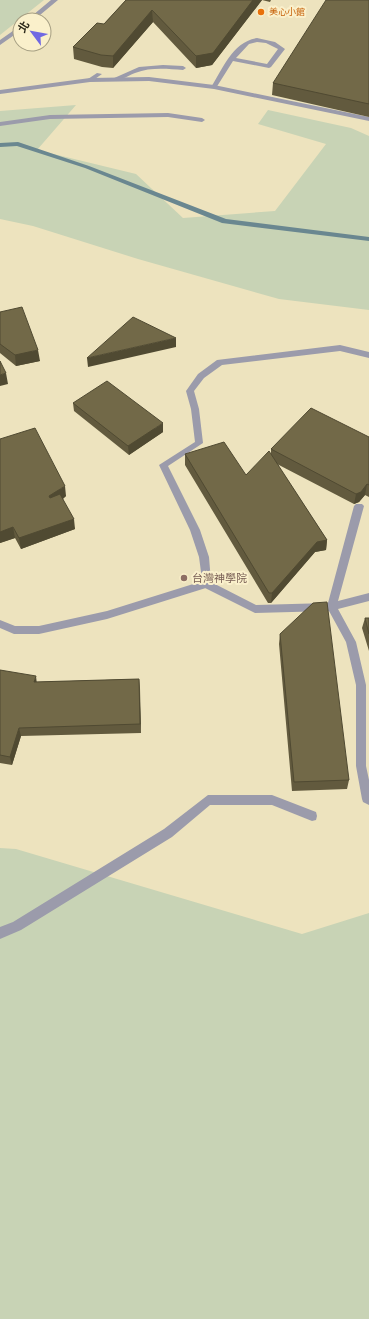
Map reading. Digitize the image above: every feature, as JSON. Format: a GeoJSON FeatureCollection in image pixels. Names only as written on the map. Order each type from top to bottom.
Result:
{"type":"FeatureCollection","features":[{"type":"Feature","properties":{"kind":"street"},"geometry":{"type":"LineString","coordinates":[[40,12],[55,0]]}},
{"type":"Feature","properties":{"kind":"street"},"geometry":{"type":"LineString","coordinates":[[0,43],[12,34]]}},
{"type":"Feature","properties":{"kind":"street"},"geometry":{"type":"LineString","coordinates":[[214,87],[241,46],[251,40],[263,40],[276,44],[282,49],[269,66],[233,59]]}},
{"type":"Feature","properties":{"kind":"street"},"geometry":{"type":"LineString","coordinates":[[115,79],[137,68],[158,66],[183,68]]}},
{"type":"Feature","properties":{"kind":"street"},"geometry":{"type":"LineString","coordinates":[[90,80],[99,74]]}},
{"type":"Feature","properties":{"kind":"street"},"geometry":{"type":"LineString","coordinates":[[0,92],[90,80],[149,79],[214,87],[369,119]]}},
{"type":"Feature","properties":{"kind":"street"},"geometry":{"type":"LineString","coordinates":[[0,124],[50,118],[168,115],[202,120]]}},
{"type":"Feature","properties":{"kind":"street"},"geometry":{"type":"LineString","coordinates":[[206,584],[204,557],[196,530],[163,465],[199,443],[195,408],[190,391],[201,376],[220,362],[340,348],[369,355]]}},
{"type":"Feature","properties":{"kind":"street"},"geometry":{"type":"LineString","coordinates":[[359,506],[332,607],[351,642],[361,685],[361,766],[367,799],[369,800]]}},
{"type":"Feature","properties":{"kind":"street"},"geometry":{"type":"LineString","coordinates":[[0,624],[14,630],[39,630],[107,615],[206,584],[255,610],[332,607],[369,597]]}},
{"type":"Feature","properties":{"kind":"street"},"geometry":{"type":"LineString","coordinates":[[0,933],[17,926],[168,833],[208,800],[272,800],[312,816]]}},
{"type":"Feature","properties":{"kind":"green space"},"geometry":{"type":"Polygon","coordinates":[[[0,0],[44,0],[29,12],[12,12],[12,25],[0,35],[0,0]]]}},
{"type":"Feature","properties":{"kind":"green space"},"geometry":{"type":"Polygon","coordinates":[[[76,105],[37,150],[136,174],[183,218],[275,211],[326,144],[258,124],[268,110],[351,128],[369,136],[369,310],[279,299],[138,259],[33,226],[0,219],[0,111],[76,105]]]}},
{"type":"Feature","properties":{"kind":"green space"},"geometry":{"type":"Polygon","coordinates":[[[0,848],[16,849],[302,934],[369,913],[369,1319],[0,1319],[0,848]]]}},
{"type":"Feature","properties":{"kind":"building"},"geometry":{"type":"Polygon","coordinates":[[[126,0],[253,0],[213,53],[196,56],[152,10],[113,56],[101,55],[73,47],[97,23],[104,24],[126,0]]]}},
{"type":"Feature","properties":{"kind":"building"},"geometry":{"type":"Polygon","coordinates":[[[326,0],[369,0],[369,104],[273,83],[326,0]]]}},
{"type":"Feature","properties":{"kind":"building"},"geometry":{"type":"Polygon","coordinates":[[[22,307],[38,350],[15,355],[0,344],[0,312],[22,307]]]}},
{"type":"Feature","properties":{"kind":"building"},"geometry":{"type":"Polygon","coordinates":[[[133,317],[176,338],[87,358],[133,317]]]}},
{"type":"Feature","properties":{"kind":"building"},"geometry":{"type":"Polygon","coordinates":[[[0,361],[6,373],[0,375],[0,361]]]}},
{"type":"Feature","properties":{"kind":"building"},"geometry":{"type":"Polygon","coordinates":[[[107,381],[163,423],[128,446],[73,403],[107,381]]]}},
{"type":"Feature","properties":{"kind":"building"},"geometry":{"type":"Polygon","coordinates":[[[311,408],[369,437],[369,485],[367,484],[361,492],[356,494],[271,449],[311,408]]]}},
{"type":"Feature","properties":{"kind":"building"},"geometry":{"type":"Polygon","coordinates":[[[35,428],[65,486],[49,496],[50,498],[60,494],[74,519],[19,538],[13,527],[0,532],[0,439],[35,428]]]}},
{"type":"Feature","properties":{"kind":"building"},"geometry":{"type":"Polygon","coordinates":[[[224,442],[246,475],[269,451],[327,540],[317,542],[272,593],[269,593],[185,454],[224,442]]]}},
{"type":"Feature","properties":{"kind":"building"},"geometry":{"type":"Polygon","coordinates":[[[327,602],[349,780],[294,782],[280,634],[313,603],[327,602]]]}},
{"type":"Feature","properties":{"kind":"building"},"geometry":{"type":"Polygon","coordinates":[[[365,618],[369,618],[369,634],[365,618]]]}},
{"type":"Feature","properties":{"kind":"building"},"geometry":{"type":"Polygon","coordinates":[[[0,670],[36,676],[34,682],[139,679],[140,724],[19,728],[10,757],[0,755],[0,670]]]}},
{"type":"Feature","properties":{"kind":"waterway"},"geometry":{"type":"LineString","coordinates":[[0,145],[18,144],[87,167],[225,221],[369,239]]}},
{"type":"Feature","properties":{"kind":"place","name":"美心小館"},"geometry":{"type":"Point","coordinates":[261,12]}},
{"type":"Feature","properties":{"kind":"place","name":"台灣神學院"},"geometry":{"type":"Point","coordinates":[184,578]}}]}
